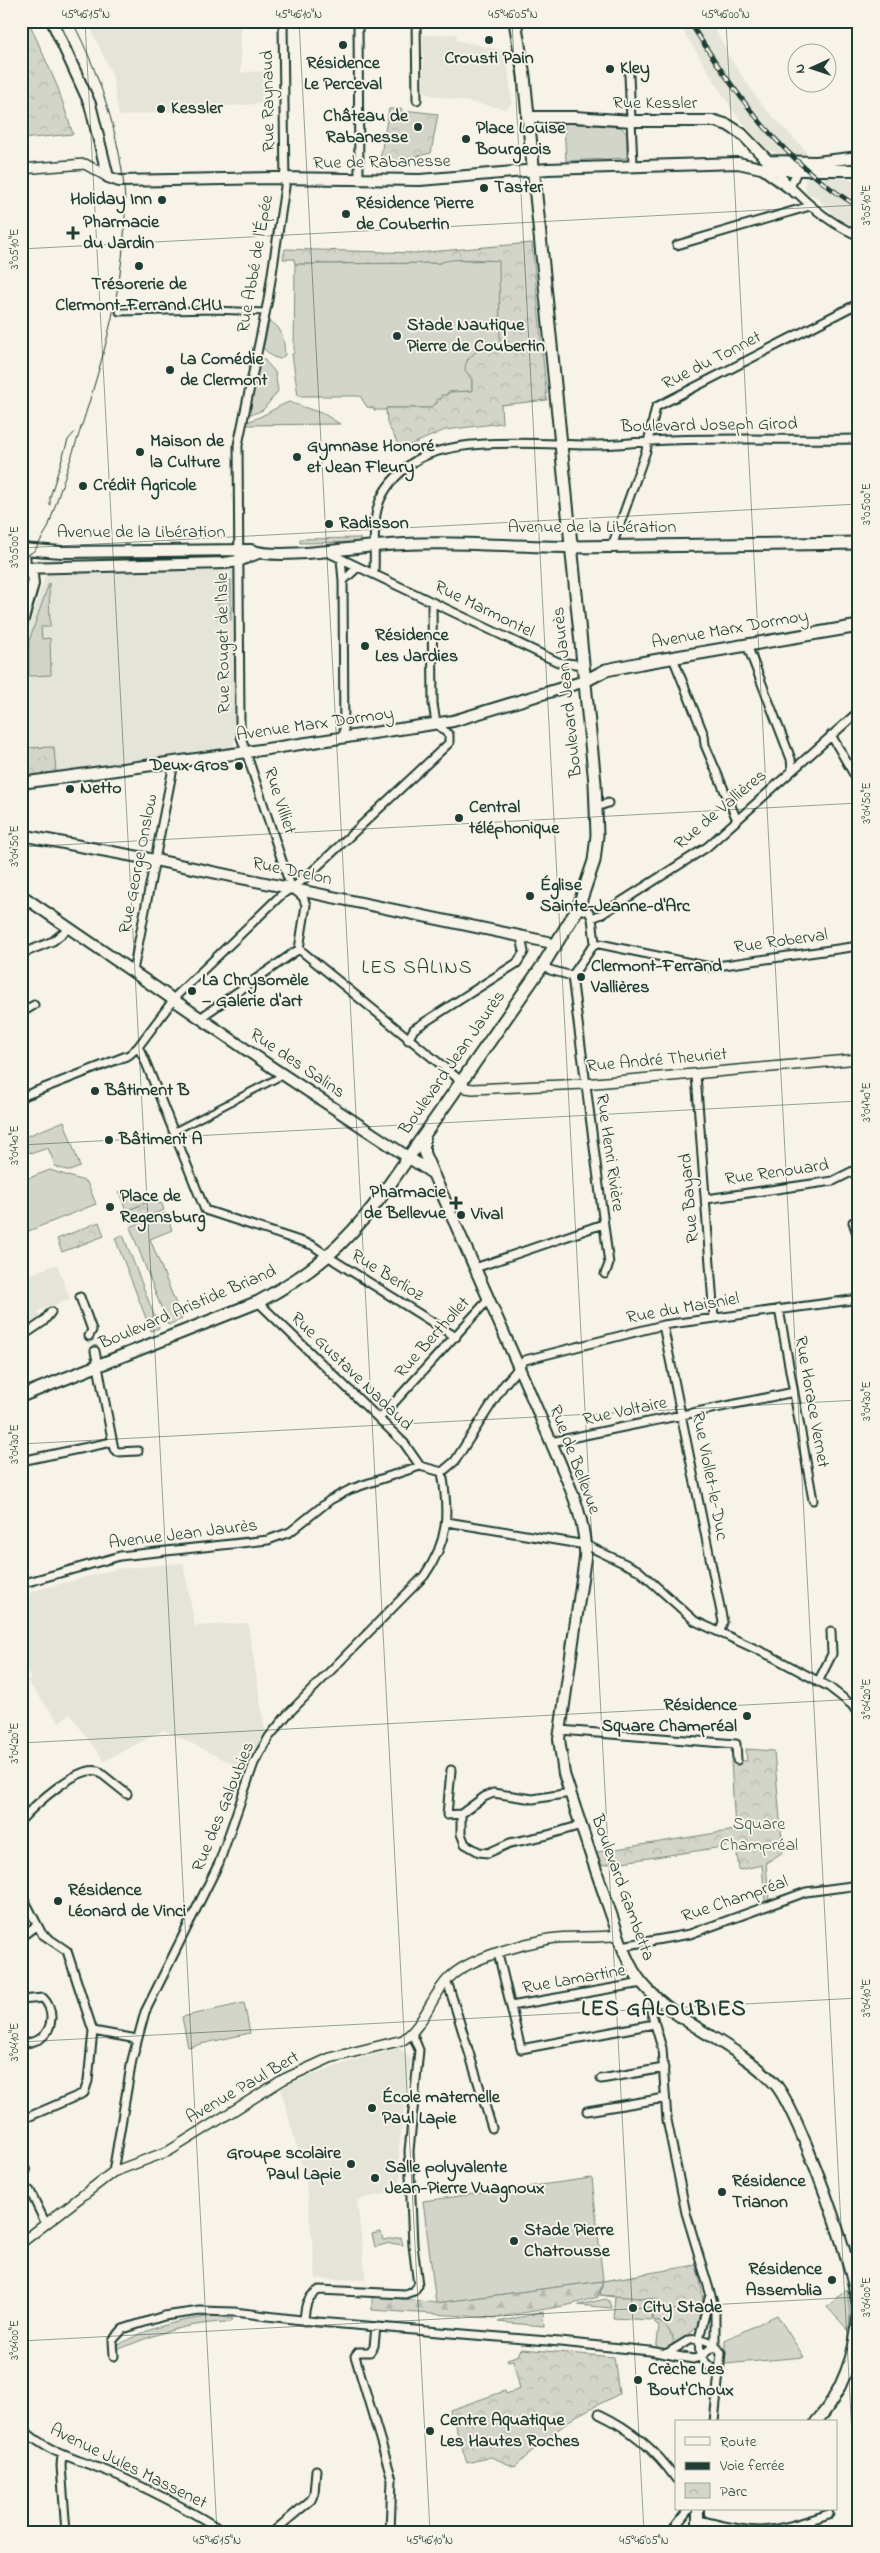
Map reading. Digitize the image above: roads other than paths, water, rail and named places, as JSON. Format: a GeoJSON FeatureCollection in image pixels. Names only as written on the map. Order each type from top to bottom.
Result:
{"type":"FeatureCollection","features":[{"type":"Feature","properties":{"kind":"main road"},"geometry":{"type":"LineString","coordinates":[[52,21],[90,104],[108,177]]}},
{"type":"Feature","properties":{"kind":"main road","name":"Boulevard Jean Jaurès"},"geometry":{"type":"LineString","coordinates":[[408,1157],[555,947],[578,908],[594,861],[596,807],[584,665],[524,76],[515,21]]}},
{"type":"Feature","properties":{"kind":"main road","name":"Rue Kessler"},"geometry":{"type":"LineString","coordinates":[[527,117],[575,117],[632,122],[715,121],[728,124],[757,148],[770,167]]}},
{"type":"Feature","properties":{"kind":"main road"},"geometry":{"type":"LineString","coordinates":[[738,163],[752,159],[757,148]]}},
{"type":"Feature","properties":{"kind":"main road"},"geometry":{"type":"LineString","coordinates":[[770,167],[859,157]]}},
{"type":"Feature","properties":{"kind":"main road","name":"Rue de Rabanesse"},"geometry":{"type":"LineString","coordinates":[[108,177],[124,181],[439,180],[633,164],[738,163],[770,167]]}},
{"type":"Feature","properties":{"kind":"main road"},"geometry":{"type":"LineString","coordinates":[[770,167],[859,170]]}},
{"type":"Feature","properties":{"kind":"main road","name":"Avenue de la Libération"},"geometry":{"type":"LineString","coordinates":[[23,560],[238,561],[258,553],[327,552],[338,549],[375,546],[572,547],[859,542]]}},
{"type":"Feature","properties":{"kind":"main road","name":"Avenue de la Libération"},"geometry":{"type":"LineString","coordinates":[[23,560],[62,552],[251,550],[258,553]]}},
{"type":"Feature","properties":{"kind":"main road"},"geometry":{"type":"LineString","coordinates":[[21,626],[33,584],[32,575],[23,560]]}},
{"type":"Feature","properties":{"kind":"main road","name":"Avenue Marx Dormoy"},"geometry":{"type":"LineString","coordinates":[[21,782],[174,763],[453,721],[585,681],[606,670],[859,626]]}},
{"type":"Feature","properties":{"kind":"main road","name":"Avenue Marx Dormoy"},"geometry":{"type":"LineString","coordinates":[[584,665],[606,670]]}},
{"type":"Feature","properties":{"kind":"main road","name":"Rue Drelon"},"geometry":{"type":"LineString","coordinates":[[21,835],[292,888],[548,942],[555,947]]}},
{"type":"Feature","properties":{"kind":"main road","name":"Rue des Salins"},"geometry":{"type":"LineString","coordinates":[[21,895],[283,1075],[408,1157]]}},
{"type":"Feature","properties":{"kind":"main road","name":"Rue de Bellevue"},"geometry":{"type":"LineString","coordinates":[[424,1136],[424,1153],[490,1299],[551,1442],[579,1513],[586,1545]]}},
{"type":"Feature","properties":{"kind":"main road"},"geometry":{"type":"LineString","coordinates":[[408,1157],[432,1173]]}},
{"type":"Feature","properties":{"kind":"main road","name":"Boulevard Aristide Briand"},"geometry":{"type":"LineString","coordinates":[[21,1396],[258,1302],[294,1282],[330,1256],[360,1224],[408,1157]]}},
{"type":"Feature","properties":{"kind":"main road","name":"Boulevard Gambetta"},"geometry":{"type":"LineString","coordinates":[[586,1545],[560,1730],[560,1761],[629,1963],[642,1983],[657,1998],[770,2078],[783,2094],[803,2137],[848,2264],[857,2293],[859,2313],[854,2344],[838,2391],[828,2408],[818,2420]]}},
{"type":"Feature","properties":{"kind":"main road"},"geometry":{"type":"LineString","coordinates":[[698,2514],[698,2532]]}},
{"type":"Feature","properties":{"kind":"street","name":"Rue Raynaud"},"geometry":{"type":"LineString","coordinates":[[283,21],[285,180]]}},
{"type":"Feature","properties":{"kind":"street"},"geometry":{"type":"LineString","coordinates":[[358,21],[359,180]]}},
{"type":"Feature","properties":{"kind":"street"},"geometry":{"type":"LineString","coordinates":[[416,21],[417,100]]}},
{"type":"Feature","properties":{"kind":"street"},"geometry":{"type":"LineString","coordinates":[[629,75],[633,164]]}},
{"type":"Feature","properties":{"kind":"street"},"geometry":{"type":"LineString","coordinates":[[21,169],[85,164],[102,176],[108,177]]}},
{"type":"Feature","properties":{"kind":"street"},"geometry":{"type":"LineString","coordinates":[[770,167],[796,195]]}},
{"type":"Feature","properties":{"kind":"street"},"geometry":{"type":"LineString","coordinates":[[770,167],[796,195],[810,206],[837,226],[859,236]]}},
{"type":"Feature","properties":{"kind":"street"},"geometry":{"type":"LineString","coordinates":[[790,187],[798,169]]}},
{"type":"Feature","properties":{"kind":"street","name":"Rue Abbé de l'Épée"},"geometry":{"type":"LineString","coordinates":[[238,561],[238,445],[265,312],[285,180]]}},
{"type":"Feature","properties":{"kind":"street"},"geometry":{"type":"LineString","coordinates":[[677,245],[810,206]]}},
{"type":"Feature","properties":{"kind":"street","name":"Rue du Tonnet"},"geometry":{"type":"LineString","coordinates":[[612,546],[648,442],[656,407],[662,402],[858,304]]}},
{"type":"Feature","properties":{"kind":"street"},"geometry":{"type":"LineString","coordinates":[[119,312],[214,310],[265,312]]}},
{"type":"Feature","properties":{"kind":"street","name":"Boulevard Joseph Girod"},"geometry":{"type":"LineString","coordinates":[[374,574],[377,506],[384,492],[405,469],[426,455],[449,448],[474,445],[668,440],[859,440]]}},
{"type":"Feature","properties":{"kind":"street","name":"Avenue de la Libération"},"geometry":{"type":"LineString","coordinates":[[327,552],[374,574]]}},
{"type":"Feature","properties":{"kind":"street"},"geometry":{"type":"LineString","coordinates":[[341,559],[343,581],[344,738]]}},
{"type":"Feature","properties":{"kind":"street","name":"Rue Rouget de l'Isle"},"geometry":{"type":"LineString","coordinates":[[238,561],[240,721],[241,737],[246,752]]}},
{"type":"Feature","properties":{"kind":"street"},"geometry":{"type":"LineString","coordinates":[[343,581],[358,566]]}},
{"type":"Feature","properties":{"kind":"street","name":"Rue Marmontel"},"geometry":{"type":"LineString","coordinates":[[374,574],[558,662],[584,665]]}},
{"type":"Feature","properties":{"kind":"street"},"geometry":{"type":"LineString","coordinates":[[432,602],[433,704],[436,723],[449,735]]}},
{"type":"Feature","properties":{"kind":"street"},"geometry":{"type":"LineString","coordinates":[[747,646],[791,759],[792,769]]}},
{"type":"Feature","properties":{"kind":"street"},"geometry":{"type":"LineString","coordinates":[[673,658],[704,735],[704,745],[737,820]]}},
{"type":"Feature","properties":{"kind":"street","name":"Rue de Vallières"},"geometry":{"type":"LineString","coordinates":[[592,918],[602,914],[694,856],[859,711]]}},
{"type":"Feature","properties":{"kind":"street"},"geometry":{"type":"LineString","coordinates":[[21,1097],[129,1055],[138,1047],[173,998],[280,896],[292,888],[449,743],[453,721]]}},
{"type":"Feature","properties":{"kind":"street"},"geometry":{"type":"LineString","coordinates":[[830,735],[859,783]]}},
{"type":"Feature","properties":{"kind":"street","name":"Rue Villiet"},"geometry":{"type":"LineString","coordinates":[[246,752],[292,888],[303,897],[306,905],[299,949]]}},
{"type":"Feature","properties":{"kind":"street","name":"Rue George Onslow"},"geometry":{"type":"LineString","coordinates":[[133,971],[174,763]]}},
{"type":"Feature","properties":{"kind":"street"},"geometry":{"type":"LineString","coordinates":[[596,807],[608,803]]}},
{"type":"Feature","properties":{"kind":"street"},"geometry":{"type":"LineString","coordinates":[[543,965],[550,970],[572,976],[595,943],[592,918],[589,912],[578,908]]}},
{"type":"Feature","properties":{"kind":"street"},"geometry":{"type":"LineString","coordinates":[[21,954],[54,940],[69,928]]}},
{"type":"Feature","properties":{"kind":"street"},"geometry":{"type":"LineString","coordinates":[[408,1040],[414,1029],[518,963],[524,952],[521,937]]}},
{"type":"Feature","properties":{"kind":"street","name":"Rue Roberval"},"geometry":{"type":"LineString","coordinates":[[595,943],[710,967],[856,947]]}},
{"type":"Feature","properties":{"kind":"street"},"geometry":{"type":"LineString","coordinates":[[200,1018],[299,949],[408,1040],[461,1081]]}},
{"type":"Feature","properties":{"kind":"street","name":"Rue Henri Rivière"},"geometry":{"type":"LineString","coordinates":[[572,976],[584,1084],[609,1264],[605,1274]]}},
{"type":"Feature","properties":{"kind":"street"},"geometry":{"type":"LineString","coordinates":[[21,1013],[34,1006]]}},
{"type":"Feature","properties":{"kind":"street","name":"Rue Berlioz"},"geometry":{"type":"LineString","coordinates":[[138,1047],[205,1210],[312,1245],[456,1337]]}},
{"type":"Feature","properties":{"kind":"street","name":"Rue André Theuriet"},"geometry":{"type":"LineString","coordinates":[[461,1081],[466,1088],[473,1089],[584,1084],[859,1059]]}},
{"type":"Feature","properties":{"kind":"street"},"geometry":{"type":"LineString","coordinates":[[173,1132],[283,1075]]}},
{"type":"Feature","properties":{"kind":"street","name":"Rue Bayard"},"geometry":{"type":"LineString","coordinates":[[696,1075],[714,1318]]}},
{"type":"Feature","properties":{"kind":"street","name":"Rue Renouard"},"geometry":{"type":"LineString","coordinates":[[706,1200],[833,1181],[859,1168]]}},
{"type":"Feature","properties":{"kind":"street"},"geometry":{"type":"LineString","coordinates":[[853,1222],[859,1240]]}},
{"type":"Feature","properties":{"kind":"street"},"geometry":{"type":"LineString","coordinates":[[475,1268],[603,1224]]}},
{"type":"Feature","properties":{"kind":"street"},"geometry":{"type":"LineString","coordinates":[[80,1297],[92,1330],[89,1336]]}},
{"type":"Feature","properties":{"kind":"street","name":"Rue Berthollet"},"geometry":{"type":"LineString","coordinates":[[379,1419],[490,1299]]}},
{"type":"Feature","properties":{"kind":"street","name":"Rue du Maisniel"},"geometry":{"type":"LineString","coordinates":[[520,1368],[525,1360],[663,1325],[859,1299]]}},
{"type":"Feature","properties":{"kind":"street","name":"Rue Gustave Nadaud"},"geometry":{"type":"LineString","coordinates":[[258,1302],[407,1447],[420,1466]]}},
{"type":"Feature","properties":{"kind":"street","name":"Rue Horace Vernet"},"geometry":{"type":"LineString","coordinates":[[779,1309],[813,1500]]}},
{"type":"Feature","properties":{"kind":"street"},"geometry":{"type":"LineString","coordinates":[[21,1337],[43,1322],[51,1312]]}},
{"type":"Feature","properties":{"kind":"street","name":"Rue Viollet-le-Duc"},"geometry":{"type":"LineString","coordinates":[[663,1325],[723,1622],[720,1632]]}},
{"type":"Feature","properties":{"kind":"street"},"geometry":{"type":"LineString","coordinates":[[95,1351],[114,1449],[117,1452],[138,1452]]}},
{"type":"Feature","properties":{"kind":"street"},"geometry":{"type":"LineString","coordinates":[[420,1466],[442,1472],[455,1461],[503,1386],[520,1368]]}},
{"type":"Feature","properties":{"kind":"street","name":"Rue Voltaire"},"geometry":{"type":"LineString","coordinates":[[551,1442],[794,1392]]}},
{"type":"Feature","properties":{"kind":"street"},"geometry":{"type":"LineString","coordinates":[[21,1460],[112,1442]]}},
{"type":"Feature","properties":{"kind":"street","name":"Avenue Jean Jaurès"},"geometry":{"type":"LineString","coordinates":[[21,1584],[26,1581],[120,1556],[268,1540],[290,1532],[341,1494],[420,1466]]}},
{"type":"Feature","properties":{"kind":"street","name":"Rue des Galoubies"},"geometry":{"type":"LineString","coordinates":[[113,2172],[137,2039],[145,2012],[219,1863],[254,1763],[263,1746],[287,1715],[424,1576],[435,1560],[447,1522],[447,1501],[442,1472]]}},
{"type":"Feature","properties":{"kind":"street"},"geometry":{"type":"LineString","coordinates":[[447,1522],[586,1545],[638,1570],[695,1621],[773,1657],[839,1694],[852,1705],[859,1716]]}},
{"type":"Feature","properties":{"kind":"street"},"geometry":{"type":"LineString","coordinates":[[818,1682],[832,1654],[831,1631]]}},
{"type":"Feature","properties":{"kind":"street"},"geometry":{"type":"LineString","coordinates":[[560,1730],[736,1744],[737,1760]]}},
{"type":"Feature","properties":{"kind":"street"},"geometry":{"type":"LineString","coordinates":[[451,1770],[447,1815],[461,1814],[484,1797],[493,1793],[534,1799],[570,1793]]}},
{"type":"Feature","properties":{"kind":"street"},"geometry":{"type":"LineString","coordinates":[[21,1820],[62,1785],[82,1772],[98,1771],[127,1794]]}},
{"type":"Feature","properties":{"kind":"street"},"geometry":{"type":"LineString","coordinates":[[461,1814],[461,1834],[466,1844],[479,1852],[488,1853],[510,1843],[548,1836],[581,1826]]}},
{"type":"Feature","properties":{"kind":"street","name":"Rue Champréal"},"geometry":{"type":"LineString","coordinates":[[622,1946],[690,1934],[806,1892],[859,1885]]}},
{"type":"Feature","properties":{"kind":"street"},"geometry":{"type":"LineString","coordinates":[[21,1893],[42,1934],[67,1951],[93,2031],[88,2081],[84,2093],[21,2120]]}},
{"type":"Feature","properties":{"kind":"street"},"geometry":{"type":"LineString","coordinates":[[21,1938],[37,1925]]}},
{"type":"Feature","properties":{"kind":"street"},"geometry":{"type":"LineString","coordinates":[[304,2321],[306,2305],[312,2294],[319,2290],[405,2294],[414,2291],[418,2285],[413,2245],[409,2151],[420,2050],[412,2033],[445,1982],[465,1966],[498,1953],[550,1939],[618,1935]]}},
{"type":"Feature","properties":{"kind":"street"},"geometry":{"type":"LineString","coordinates":[[498,1953],[521,2049],[654,2024]]}},
{"type":"Feature","properties":{"kind":"street"},"geometry":{"type":"LineString","coordinates":[[445,1982],[449,1987],[492,2128]]}},
{"type":"Feature","properties":{"kind":"street","name":"Rue Lamartine"},"geometry":{"type":"LineString","coordinates":[[510,2006],[642,1983]]}},
{"type":"Feature","properties":{"kind":"street"},"geometry":{"type":"LineString","coordinates":[[21,2000],[43,1998],[49,2004],[51,2015],[49,2028],[40,2039],[21,2044]]}},
{"type":"Feature","properties":{"kind":"street"},"geometry":{"type":"LineString","coordinates":[[657,1998],[650,2011],[662,2048],[667,2120],[686,2213],[715,2309],[715,2345]]}},
{"type":"Feature","properties":{"kind":"street"},"geometry":{"type":"LineString","coordinates":[[93,2031],[137,2039]]}},
{"type":"Feature","properties":{"kind":"street","name":"Avenue Paul Bert"},"geometry":{"type":"LineString","coordinates":[[21,2242],[113,2172],[169,2151],[284,2079],[330,2058],[394,2043],[412,2033]]}},
{"type":"Feature","properties":{"kind":"street"},"geometry":{"type":"LineString","coordinates":[[602,2079],[664,2068]]}},
{"type":"Feature","properties":{"kind":"street"},"geometry":{"type":"LineString","coordinates":[[587,2111],[665,2098]]}},
{"type":"Feature","properties":{"kind":"street"},"geometry":{"type":"LineString","coordinates":[[21,2161],[26,2171]]}},
{"type":"Feature","properties":{"kind":"street"},"geometry":{"type":"LineString","coordinates":[[30,2191],[46,2224]]}},
{"type":"Feature","properties":{"kind":"street"},"geometry":{"type":"LineString","coordinates":[[710,2296],[699,2339],[700,2357],[718,2375]]}},
{"type":"Feature","properties":{"kind":"street"},"geometry":{"type":"LineString","coordinates":[[114,2356],[112,2340],[123,2329],[164,2316],[200,2311],[234,2312],[304,2321],[666,2354],[692,2359],[700,2357],[715,2345]]}},
{"type":"Feature","properties":{"kind":"street"},"geometry":{"type":"LineString","coordinates":[[376,2327],[374,2346],[370,2352],[358,2352],[355,2356],[392,2479],[390,2532]]}},
{"type":"Feature","properties":{"kind":"street"},"geometry":{"type":"LineString","coordinates":[[666,2354],[689,2340],[699,2339],[706,2340],[715,2345],[721,2353],[714,2420]]}},
{"type":"Feature","properties":{"kind":"street"},"geometry":{"type":"LineString","coordinates":[[599,2414],[622,2424],[647,2444],[675,2478]]}},
{"type":"Feature","properties":{"kind":"street","name":"Avenue Jules Massenet"},"geometry":{"type":"LineString","coordinates":[[21,2427],[34,2438],[62,2454],[131,2482],[224,2532]]}},
{"type":"Feature","properties":{"kind":"street"},"geometry":{"type":"LineString","coordinates":[[62,2454],[60,2466],[66,2532]]}},
{"type":"Feature","properties":{"kind":"street"},"geometry":{"type":"LineString","coordinates":[[273,2532],[311,2500],[314,2493],[316,2470]]}},
{"type":"Feature","properties":{"kind":"street"},"geometry":{"type":"LineString","coordinates":[[670,2532],[688,2510]]}},
{"type":"Feature","properties":{"kind":"street"},"geometry":{"type":"LineString","coordinates":[[698,2514],[741,2530],[759,2531],[777,2529],[829,2514]]}},
{"type":"Feature","properties":{"kind":"tunnel"},"geometry":{"type":"LineString","coordinates":[[89,1336],[95,1351]]}},
{"type":"Feature","properties":{"kind":"tram line"},"geometry":{"type":"LineString","coordinates":[[21,560],[35,550],[48,528],[86,413],[108,336],[122,257],[125,217],[124,193],[117,142],[93,66],[72,21]]}},
{"type":"Feature","properties":{"kind":"tram line"},"geometry":{"type":"LineString","coordinates":[[50,505],[50,497],[68,440],[74,433]]}},
{"type":"Feature","properties":{"kind":"railway"},"geometry":{"type":"LineString","coordinates":[[689,21],[724,75],[762,125],[806,169],[831,189],[859,207]]}},
{"type":"Feature","properties":{"kind":"place","name":"Crousti Pain"},"geometry":{"type":"Point","coordinates":[489,40]}},
{"type":"Feature","properties":{"kind":"place","name":"Résidence Le Perceval"},"geometry":{"type":"Point","coordinates":[343,45]}},
{"type":"Feature","properties":{"kind":"place","name":"Kley"},"geometry":{"type":"Point","coordinates":[610,69]}},
{"type":"Feature","properties":{"kind":"place","name":"Kessler"},"geometry":{"type":"Point","coordinates":[161,109]}},
{"type":"Feature","properties":{"kind":"place","name":"Château de Rabanesse"},"geometry":{"type":"Point","coordinates":[418,127]}},
{"type":"Feature","properties":{"kind":"place","name":"Place Louise Bourgeois"},"geometry":{"type":"Point","coordinates":[466,139]}},
{"type":"Feature","properties":{"kind":"place","name":"Taster"},"geometry":{"type":"Point","coordinates":[484,188]}},
{"type":"Feature","properties":{"kind":"place","name":"Holiday Inn"},"geometry":{"type":"Point","coordinates":[162,200]}},
{"type":"Feature","properties":{"kind":"place","name":"Résidence Pierre de Coubertin"},"geometry":{"type":"Point","coordinates":[346,214]}},
{"type":"Feature","properties":{"kind":"place","name":"Pharmacie du Jardin"},"geometry":{"type":"Point","coordinates":[73,233]}},
{"type":"Feature","properties":{"kind":"place","name":"Trésorerie de Clermont-Ferrand CHU"},"geometry":{"type":"Point","coordinates":[139,266]}},
{"type":"Feature","properties":{"kind":"place","name":"Stade Nautique Pierre de Coubertin"},"geometry":{"type":"Point","coordinates":[397,336]}},
{"type":"Feature","properties":{"kind":"place","name":"La Comédie de Clermont"},"geometry":{"type":"Point","coordinates":[170,370]}},
{"type":"Feature","properties":{"kind":"place","name":"Maison de la Culture"},"geometry":{"type":"Point","coordinates":[140,452]}},
{"type":"Feature","properties":{"kind":"place","name":"Gymnase Honoré et Jean Fleury"},"geometry":{"type":"Point","coordinates":[297,457]}},
{"type":"Feature","properties":{"kind":"place","name":"Crédit Agricole"},"geometry":{"type":"Point","coordinates":[83,486]}},
{"type":"Feature","properties":{"kind":"place","name":"Radisson"},"geometry":{"type":"Point","coordinates":[329,524]}},
{"type":"Feature","properties":{"kind":"place","name":"Résidence Les Jardies"},"geometry":{"type":"Point","coordinates":[365,646]}},
{"type":"Feature","properties":{"kind":"place","name":"Deux Gros"},"geometry":{"type":"Point","coordinates":[239,766]}},
{"type":"Feature","properties":{"kind":"place","name":"Netto"},"geometry":{"type":"Point","coordinates":[70,789]}},
{"type":"Feature","properties":{"kind":"place","name":"Central téléphonique"},"geometry":{"type":"Point","coordinates":[459,818]}},
{"type":"Feature","properties":{"kind":"place","name":"Église Sainte-Jeanne-d'Arc"},"geometry":{"type":"Point","coordinates":[530,896]}},
{"type":"Feature","properties":{"kind":"place","name":"Clermont-Ferrand Vallières"},"geometry":{"type":"Point","coordinates":[581,977]}},
{"type":"Feature","properties":{"kind":"place","name":"La Chrysomèle — Galerie d'art"},"geometry":{"type":"Point","coordinates":[192,991]}},
{"type":"Feature","properties":{"kind":"place","name":"Bâtiment B"},"geometry":{"type":"Point","coordinates":[95,1091]}},
{"type":"Feature","properties":{"kind":"place","name":"Bâtiment A"},"geometry":{"type":"Point","coordinates":[109,1140]}},
{"type":"Feature","properties":{"kind":"place","name":"Pharmacie de Bellevue"},"geometry":{"type":"Point","coordinates":[456,1203]}},
{"type":"Feature","properties":{"kind":"place","name":"Place de Regensburg"},"geometry":{"type":"Point","coordinates":[110,1207]}},
{"type":"Feature","properties":{"kind":"place","name":"Vival"},"geometry":{"type":"Point","coordinates":[461,1215]}},
{"type":"Feature","properties":{"kind":"place","name":"Résidence Square Champréal"},"geometry":{"type":"Point","coordinates":[747,1716]}},
{"type":"Feature","properties":{"kind":"place","name":"Résidence Léonard de Vinci"},"geometry":{"type":"Point","coordinates":[58,1901]}},
{"type":"Feature","properties":{"kind":"place","name":"École maternelle Paul Lapie"},"geometry":{"type":"Point","coordinates":[372,2108]}},
{"type":"Feature","properties":{"kind":"place","name":"Groupe scolaire Paul Lapie"},"geometry":{"type":"Point","coordinates":[351,2164]}},
{"type":"Feature","properties":{"kind":"place","name":"Salle polyvalente Jean-Pierre Vuagnoux"},"geometry":{"type":"Point","coordinates":[375,2178]}},
{"type":"Feature","properties":{"kind":"place","name":"Résidence Trianon"},"geometry":{"type":"Point","coordinates":[722,2192]}},
{"type":"Feature","properties":{"kind":"place","name":"Stade Pierre Chatrousse"},"geometry":{"type":"Point","coordinates":[514,2241]}},
{"type":"Feature","properties":{"kind":"place","name":"Résidence Assemblia"},"geometry":{"type":"Point","coordinates":[832,2280]}},
{"type":"Feature","properties":{"kind":"place","name":"City Stade"},"geometry":{"type":"Point","coordinates":[633,2308]}},
{"type":"Feature","properties":{"kind":"place","name":"Crèche Les Bout'Choux"},"geometry":{"type":"Point","coordinates":[638,2380]}},
{"type":"Feature","properties":{"kind":"place","name":"Centre Aquatique Les Hautes Roches"},"geometry":{"type":"Point","coordinates":[430,2431]}},
{"type":"Feature","properties":{"kind":"district","name":"LES SALINS"},"geometry":{"type":"Point","coordinates":[417,968]}},
{"type":"Feature","properties":{"kind":"district","name":"LES GALOUBIES"},"geometry":{"type":"Point","coordinates":[664,2010]}},
{"type":"Feature","properties":{"kind":"park label","name":"Square Champréal"},"geometry":{"type":"Point","coordinates":[759,1835]}}]}
